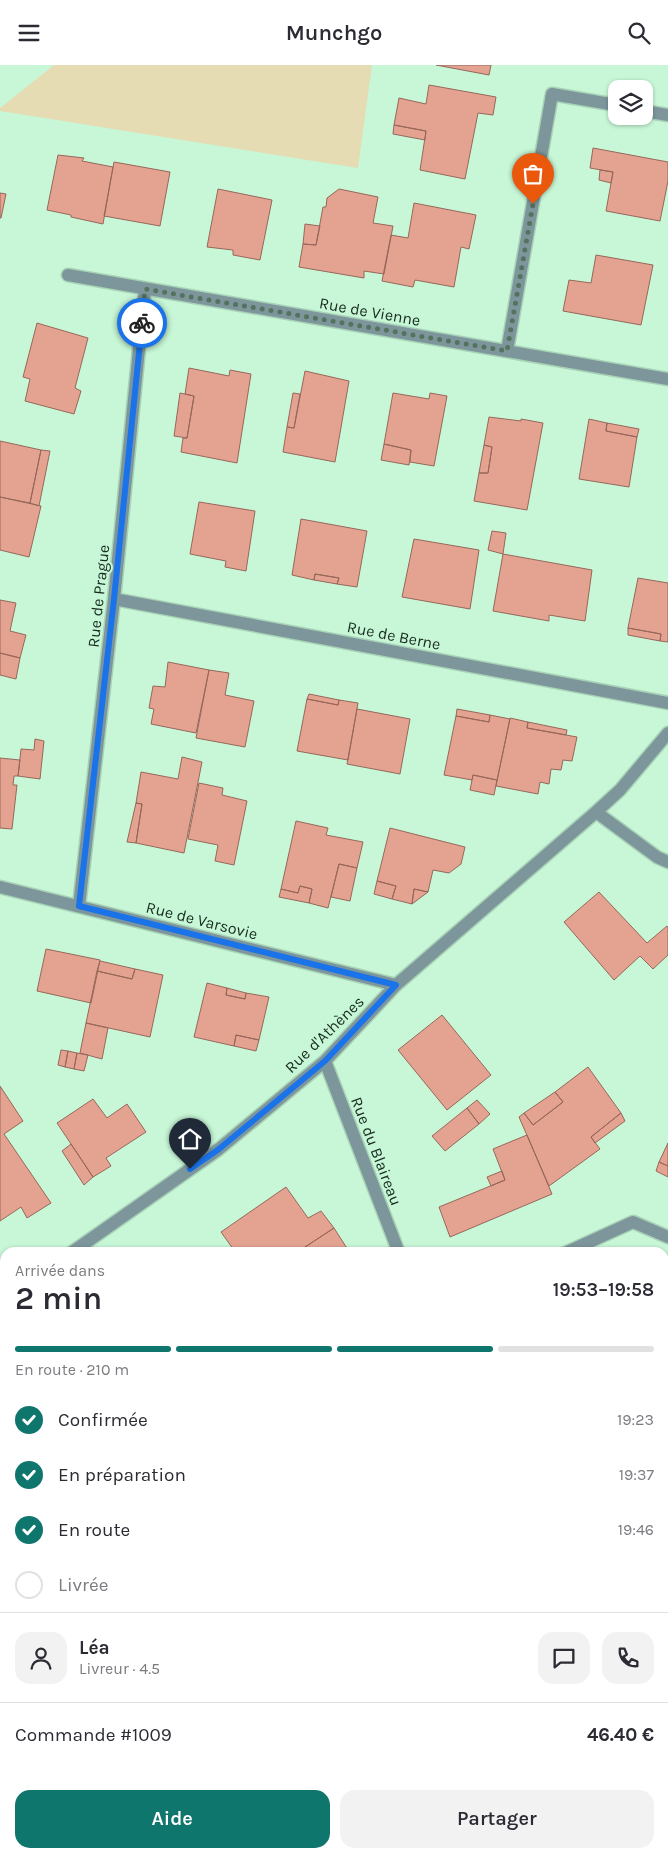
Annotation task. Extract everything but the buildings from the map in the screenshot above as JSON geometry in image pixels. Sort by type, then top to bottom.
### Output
[{"type":"street","points":[[507,351],[552,93],[608,104]]},
{"type":"street","points":[[653,112],[668,115]]},
{"type":"street","name":"Rue de Vienne","points":[[68,275],[668,379]]},
{"type":"street","name":"Rue de Prague","points":[[79,906],[114,599],[145,289]]},
{"type":"street","name":"Rue de Berne","points":[[114,599],[668,703]]},
{"type":"street","name":"Rue d'Athènes","points":[[80,1247],[219,1149],[325,1061],[396,985],[620,790],[668,733]]},
{"type":"street","points":[[596,812],[658,857],[668,862]]},
{"type":"street","name":"Rue de Varsovie","points":[[0,887],[396,985]]},
{"type":"street","name":"Rue du Blaireau","points":[[325,1061],[398,1247]]},
{"type":"street","points":[[578,1247],[633,1222],[668,1237]]},
{"type":"shaded area","points":[[54,65],[372,65],[358,168],[0,111],[0,108]]},
{"type":"way so far","points":[[142,323],[145,289],[507,351],[533,204]]},
{"type":"route","points":[[142,323],[114,599],[79,906],[396,985],[325,1061],[219,1149],[190,1169]]}]
